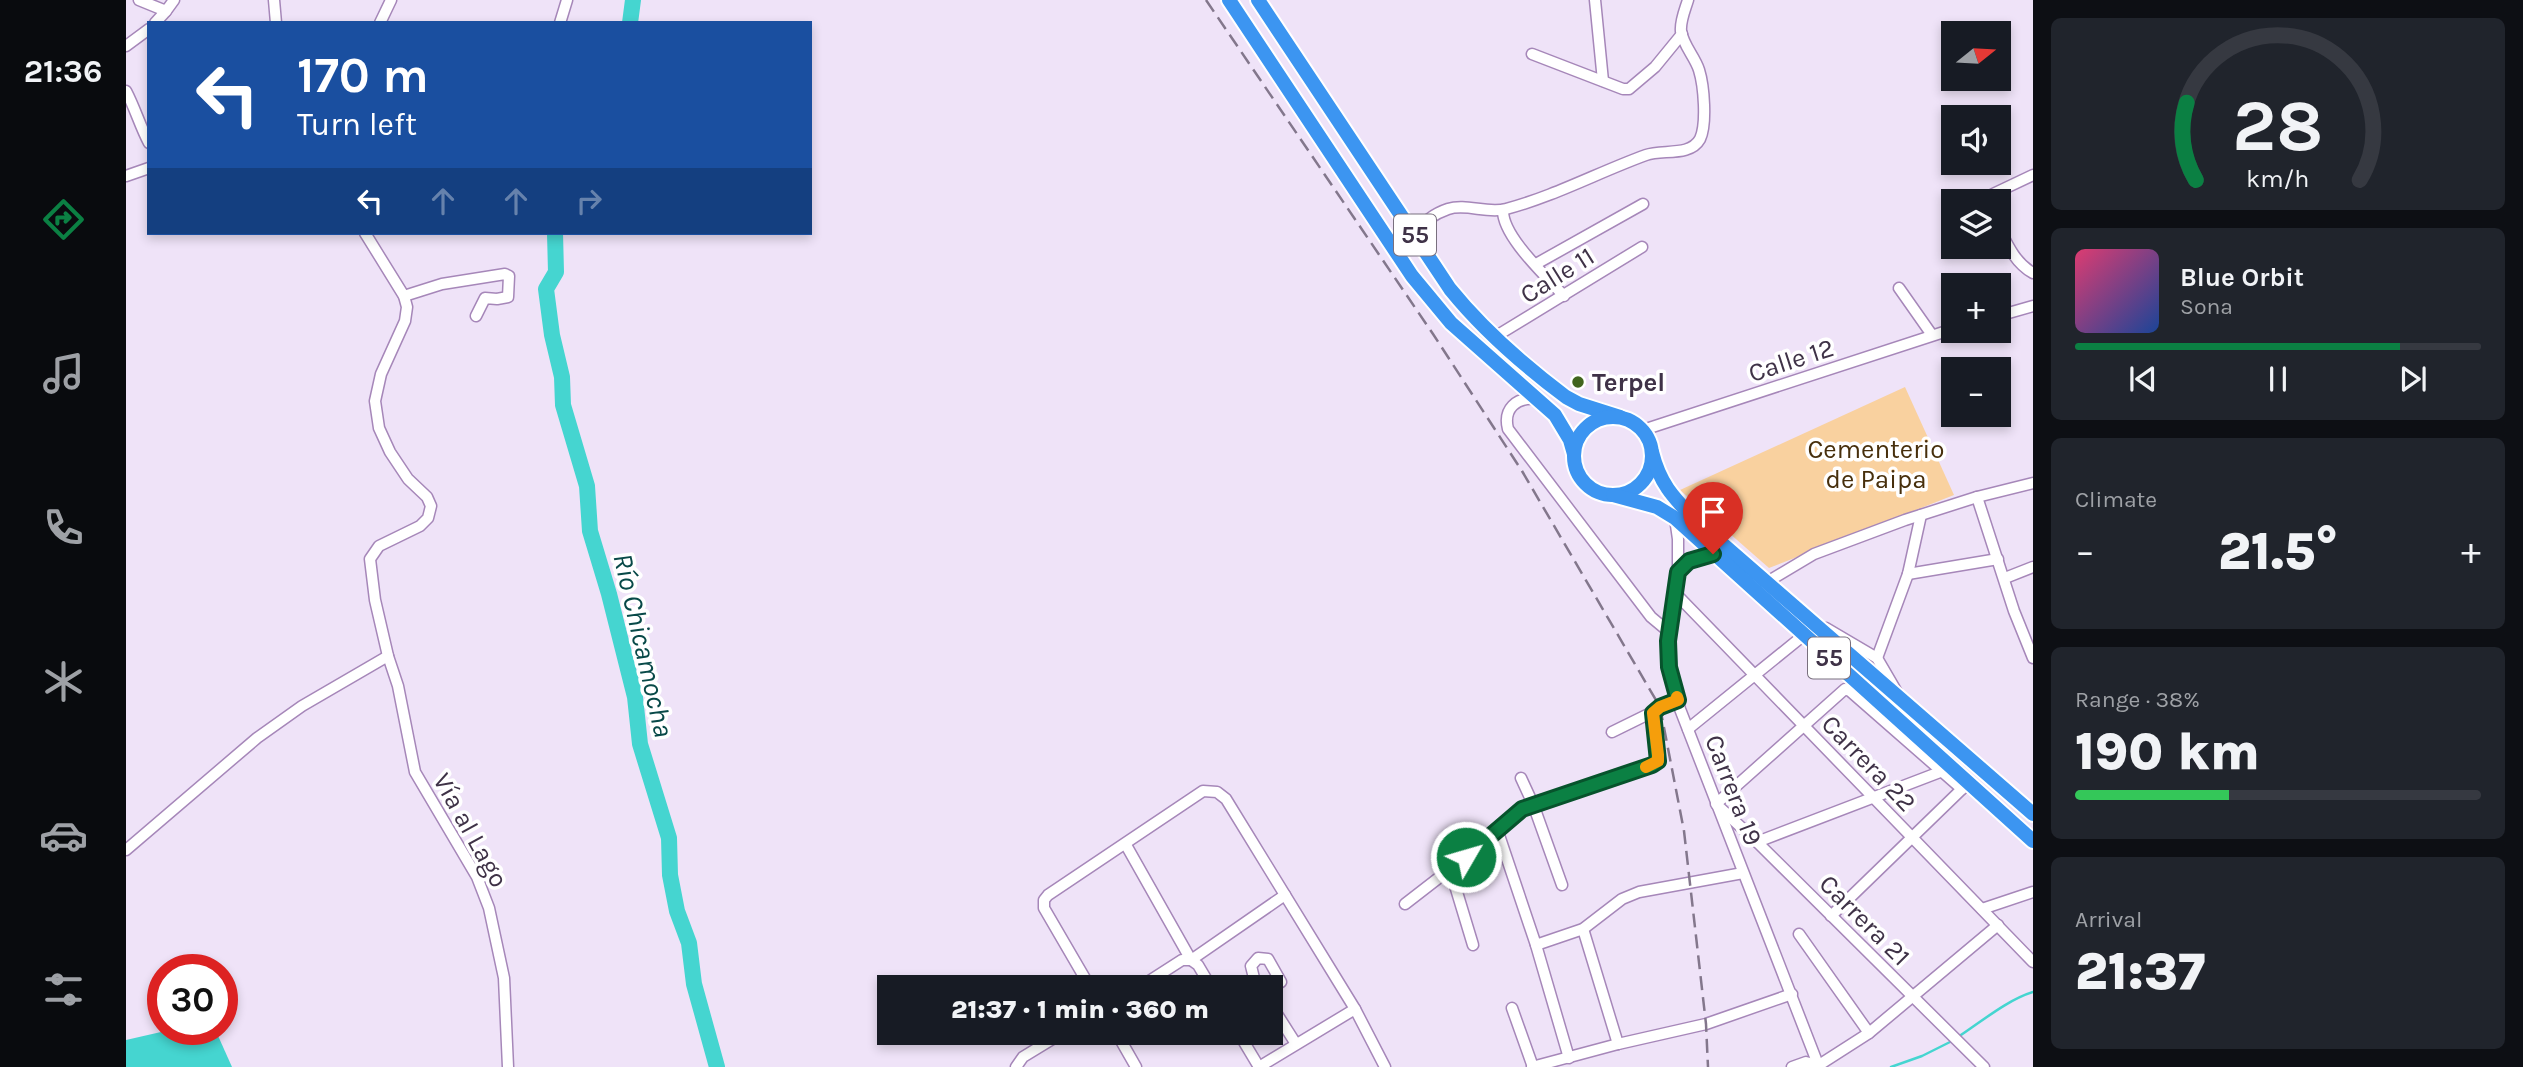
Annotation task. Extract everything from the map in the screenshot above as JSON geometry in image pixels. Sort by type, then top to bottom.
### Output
[{"type":"highway","name":"55","points":[[1229,0],[1412,276],[1451,323],[1555,415],[1563,426],[1574,454],[1575,466],[1589,487],[1601,493],[1657,507],[1675,518],[1965,786],[2033,841]]},
{"type":"highway","name":"55","points":[[1258,0],[1450,289],[1493,338],[1566,397],[1633,422],[1643,430],[1657,471],[1673,497],[1695,520],[2031,810]]},
{"type":"highway","points":[[1574,454],[1578,438],[1589,425],[1604,417],[1620,417]]},
{"type":"highway","points":[[1613,495],[1629,492],[1642,482],[1650,468],[1652,452]]},
{"type":"street","points":[[139,0],[166,11]]},
{"type":"street","points":[[157,21],[174,0]]},
{"type":"street","points":[[274,0],[276,21]]},
{"type":"street","points":[[381,21],[391,0]]},
{"type":"street","points":[[561,21],[567,0]]},
{"type":"street","points":[[1595,0],[1604,81]]},
{"type":"street","points":[[1415,234],[1425,221],[1450,208],[1503,210],[1570,187],[1648,153],[1690,148],[1698,142],[1704,107],[1699,71],[1682,34],[1688,0]]},
{"type":"street","points":[[126,47],[147,31]]},
{"type":"street","points":[[1532,54],[1623,89],[1634,87],[1682,34]]},
{"type":"street","points":[[126,91],[135,109],[137,122],[147,140]]},
{"type":"street","points":[[126,176],[147,168]]},
{"type":"street","points":[[2004,189],[2033,175]]},
{"type":"street","points":[[1536,264],[1643,204]]},
{"type":"street","points":[[1503,210],[1504,222],[1518,244],[1563,296]]},
{"type":"street","points":[[366,235],[404,296],[442,284],[505,274],[509,276],[508,296],[485,298],[476,316]]},
{"type":"street","name":"Calle 11","points":[[1493,338],[1642,247]]},
{"type":"street","points":[[2011,251],[2033,273]]},
{"type":"street","points":[[1899,288],[1932,335]]},
{"type":"street","name":"Vía al Lago","points":[[404,296],[407,307],[404,321],[381,374],[375,401],[379,428],[390,453],[408,479],[427,497],[431,506],[428,518],[420,526],[379,546],[370,559],[375,600],[398,686],[415,772],[477,877],[489,908],[504,978],[508,1067]]},
{"type":"street","points":[[2011,312],[2033,306]]},
{"type":"street","name":"Calle 12","points":[[1643,430],[1941,332]]},
{"type":"street","points":[[1536,399],[1526,398],[1513,404],[1507,417],[1508,429],[1651,617],[1669,632]]},
{"type":"street","points":[[1767,582],[1814,554],[1922,514],[2033,483]]},
{"type":"street","points":[[1977,497],[2014,611],[2033,658]]},
{"type":"street","points":[[1877,659],[1908,574],[1922,514]]},
{"type":"street","name":"Carrera 19","points":[[1675,518],[1678,572],[1669,632],[1669,667],[1678,700],[1716,804],[1818,1066]]},
{"type":"street","points":[[1678,572],[1689,561],[1713,554]]},
{"type":"street","points":[[1908,574],[1998,559]]},
{"type":"street","points":[[2004,578],[2033,567]]},
{"type":"street","name":"Carrera 22","points":[[1676,594],[2032,960]]},
{"type":"street","points":[[1813,622],[1877,659],[1900,697]]},
{"type":"street","points":[[1688,729],[1804,635]]},
{"type":"street","points":[[126,849],[257,738],[302,706],[388,656]]},
{"type":"street","points":[[1716,804],[1845,689],[1940,772],[1965,786],[1831,916]]},
{"type":"street","points":[[1612,732],[1678,700]]},
{"type":"street","points":[[1405,905],[1522,809],[1658,761],[1653,713]]},
{"type":"street","points":[[1757,842],[1940,772]]},
{"type":"street","points":[[1521,778],[1563,885]]},
{"type":"street","points":[[1083,975],[1044,908],[1044,900],[1203,791],[1217,792],[1226,799],[1355,1009],[1385,1067]]},
{"type":"street","name":"Carrera 21","points":[[1716,804],[1984,1067]]},
{"type":"street","points":[[1497,832],[1536,945],[1569,1058]]},
{"type":"street","points":[[1126,845],[1191,960],[1204,975]]},
{"type":"street","points":[[1450,869],[1473,946]]},
{"type":"street","points":[[1536,945],[1583,929],[1622,899],[1639,892],[1743,873]]},
{"type":"street","points":[[1982,909],[2033,892]]},
{"type":"street","points":[[1159,975],[1182,960],[1191,960],[1285,895]]},
{"type":"street","points":[[1792,1067],[1807,1062],[1818,1066],[1869,1033],[1998,925]]},
{"type":"street","points":[[1583,929],[1618,1044]]},
{"type":"street","points":[[1799,934],[1869,1033]]},
{"type":"street","points":[[1253,975],[1251,966],[1263,957],[1268,959],[1278,975]]},
{"type":"street","points":[[1512,1008],[1533,1067],[1706,1024],[1791,994]]},
{"type":"street","points":[[1246,1045],[1259,1067],[1355,1009]]},
{"type":"street","points":[[1283,1024],[1296,1044]]},
{"type":"street","points":[[1016,1066],[1023,1057],[1043,1045]]},
{"type":"street","points":[[1123,1045],[1136,1067]]},
{"type":"green space","name":"Cementerio de Paipa","points":[[1905,387],[1954,495],[1769,568],[1680,490]]},
{"type":"shaded area","points":[[147,1035],[147,1045],[222,1045],[232,1067],[126,1067],[126,1040]]},
{"type":"waterway","name":"Río Chicamocha","points":[[630,21],[633,0]]},
{"type":"waterway","name":"Río Chicamocha","points":[[555,235],[556,272],[546,289],[552,335],[562,377],[563,405],[587,486],[590,531],[635,697],[640,744],[669,838],[670,875],[677,911],[689,943],[694,984],[717,1067]]},
{"type":"waterway","points":[[1958,1037],[2004,1006],[2033,992]]},
{"type":"waterway","points":[[1891,1067],[1952,1041]]},
{"type":"railway","points":[[1206,0],[1433,334],[1522,471],[1660,707],[1684,831],[1706,1024],[1708,1067]]},
{"type":"slow traffic","points":[[1646,767],[1658,761],[1653,713],[1678,700],[1677,697]]},
{"type":"place","name":"Terpel","points":[[1578,382]]},
{"type":"route","points":[[1466,857],[1522,809],[1658,761],[1653,713],[1678,700],[1669,667],[1668,641],[1678,572],[1689,561],[1713,554]]}]
